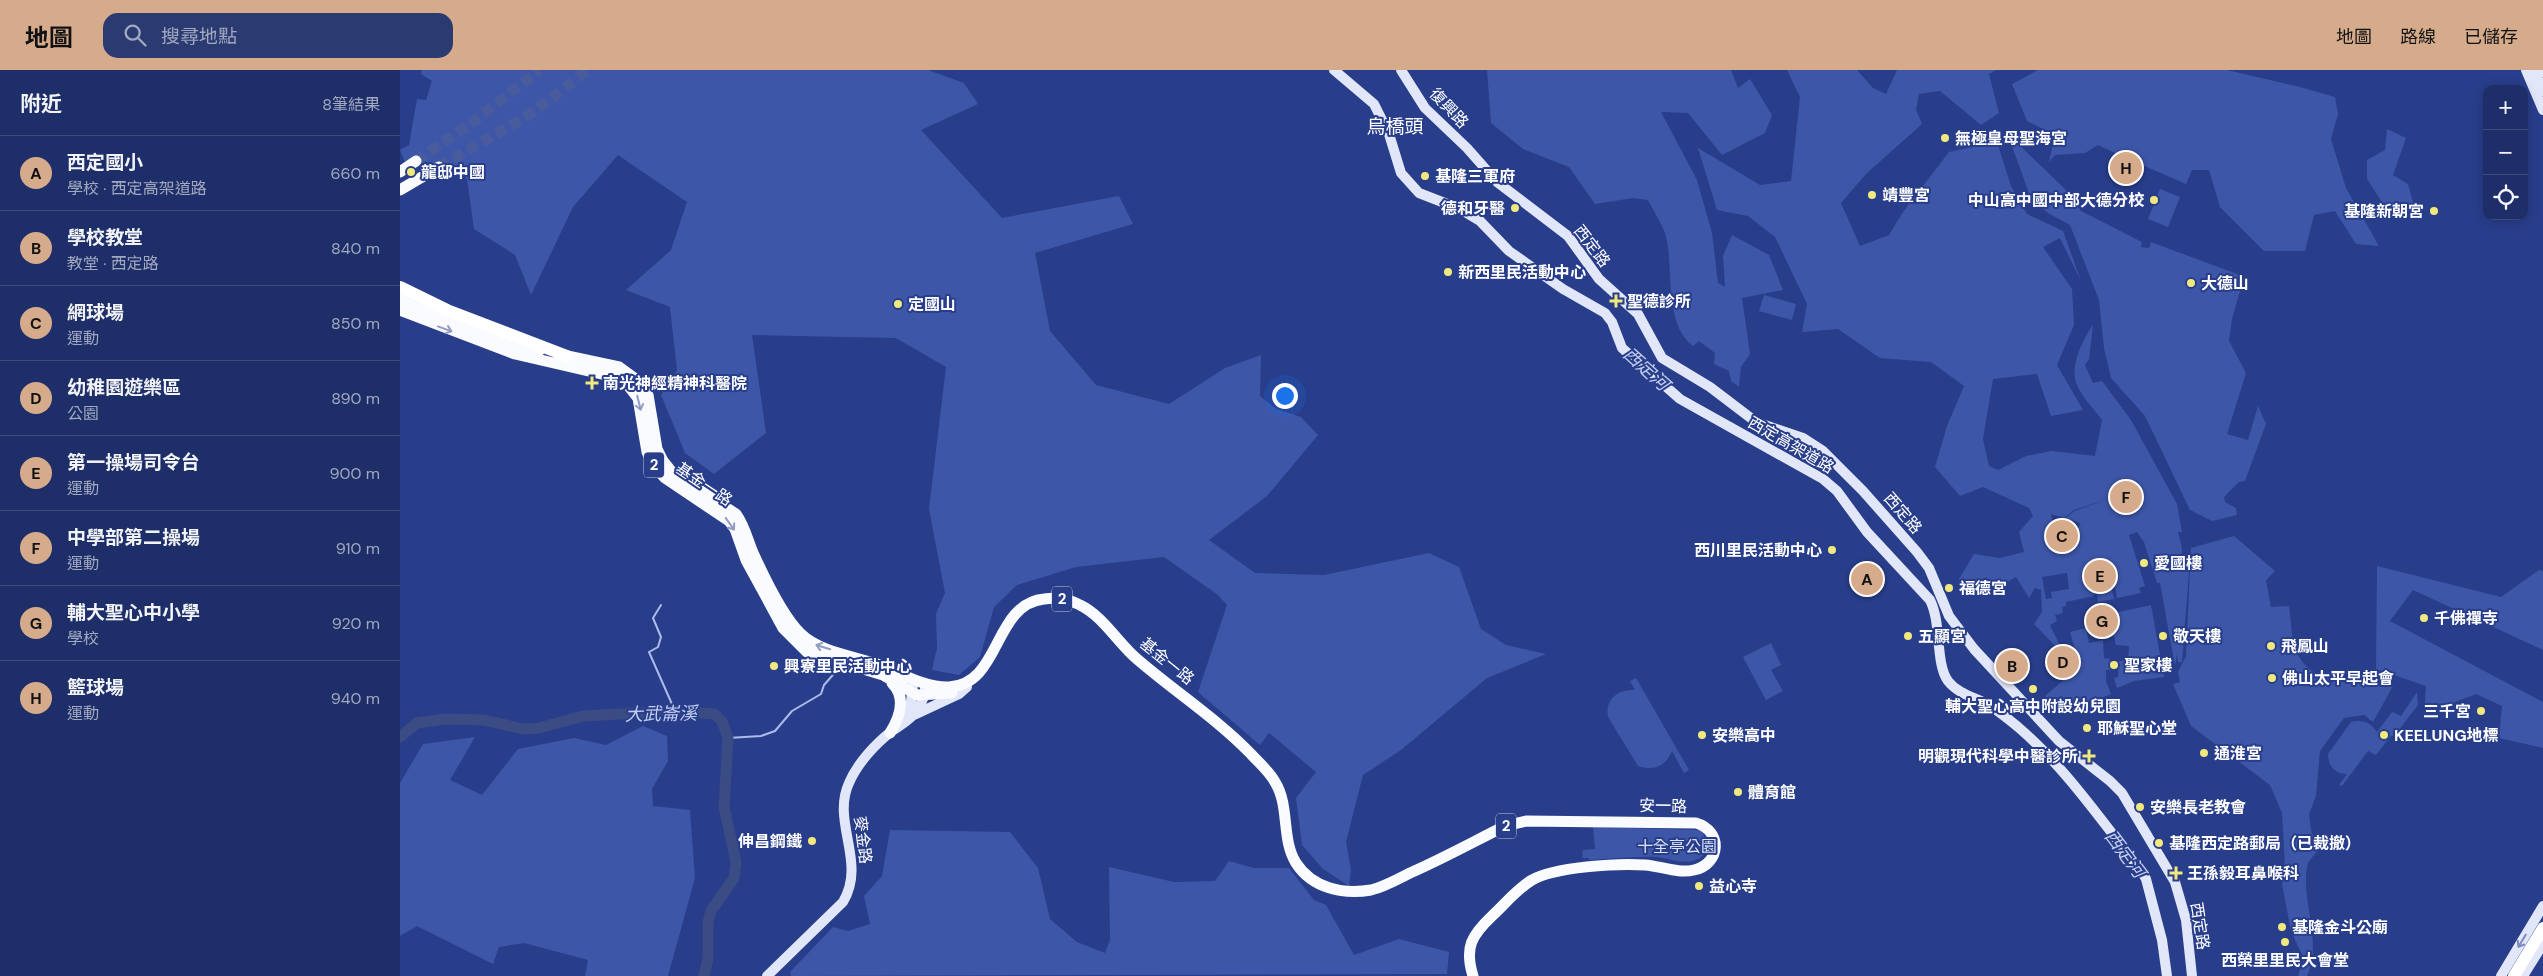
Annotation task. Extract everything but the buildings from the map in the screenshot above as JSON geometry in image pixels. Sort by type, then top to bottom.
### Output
[{"type":"highway","points":[[400,286],[447,310],[566,361]]},
{"type":"highway","points":[[2514,976],[2543,928]]},
{"type":"main road","points":[[400,172],[416,161]]},
{"type":"main road","points":[[403,189],[439,167]]},
{"type":"main road","name":"基金一路","points":[[400,299],[415,311]]},
{"type":"main road","name":"基金一路","points":[[400,310],[415,311],[623,379],[633,388],[638,398],[648,452],[654,466],[665,478],[729,520],[735,529],[746,560],[783,628],[807,652],[883,675],[911,693],[924,695],[953,693],[967,687],[993,652],[1015,612],[1023,606],[1034,600],[1053,598],[1067,600],[1085,608],[1135,658],[1231,734],[1276,782],[1282,799],[1290,849],[1297,865]]},
{"type":"main road","name":"基金一路","points":[[566,361],[619,367],[640,382],[648,395],[657,449],[663,461],[671,471],[736,514],[744,524],[755,556],[791,623],[801,635],[812,643],[895,670],[921,682],[952,687],[963,684],[976,675]]},
{"type":"main road","points":[[883,675],[896,687],[901,700],[899,718],[890,733]]},
{"type":"main road","name":"安一路","points":[[1297,865],[1309,877],[1324,886],[1337,890],[1357,891],[1377,888],[1505,826],[1526,821],[1696,823],[1710,831],[1715,841],[1716,852],[1709,862],[1695,870],[1685,872],[1647,865],[1619,864],[1550,873],[1533,879],[1476,932],[1470,946],[1473,976]]},
{"type":"street","name":"西定高架道路","points":[[1334,70],[1374,104],[1386,125],[1401,173],[1419,193],[1460,209],[1480,220],[1509,251],[1562,289],[1605,313],[1612,322],[1622,348],[1680,399],[1822,479],[1837,491],[1867,532],[1930,600],[1936,612],[1942,665],[1947,680],[1957,690],[1988,704],[2044,752],[2142,872],[2146,879],[2162,940],[2167,976]]},
{"type":"street","name":"復興路","points":[[1401,70],[1425,108],[1480,162]]},
{"type":"street","points":[[2526,70],[2543,110]]},
{"type":"street","points":[[2534,70],[2543,91]]},
{"type":"street","name":"西定路","points":[[1480,162],[1497,182],[1568,236],[1599,279],[1638,314],[1659,354],[1665,361],[1705,384],[1756,422],[1803,438],[1823,451],[1904,537],[1929,568],[1949,616],[1974,650],[2059,741],[2110,781],[2122,793],[2175,882],[2186,920],[2192,976]]},
{"type":"street","points":[[901,725],[910,708],[913,685],[921,682],[925,686],[924,695]]},
{"type":"street","points":[[913,715],[959,694],[967,687]]},
{"type":"street","name":"麥金路","points":[[767,976],[843,902],[849,892],[853,867],[844,813],[847,786],[858,766],[890,733],[913,715],[924,695]]},
{"type":"street","points":[[2501,976],[2543,906]]},
{"type":"street","points":[[2523,976],[2543,944]]},
{"type":"green space","points":[[422,70],[928,70],[964,83],[978,104],[921,130],[1002,218],[1119,196],[1133,224],[1035,253],[1050,331],[1096,385],[1169,404],[1225,368],[1261,355],[1260,396],[1276,409],[1301,417],[1318,435],[1267,496],[1209,540],[1255,573],[1324,575],[1429,553],[1459,567],[1481,629],[1506,645],[1546,654],[1487,678],[1401,750],[1363,775],[1346,842],[1351,870],[1349,886],[1323,869],[1302,845],[1296,798],[1316,772],[1269,733],[1260,745],[1198,692],[1227,605],[1218,595],[1164,557],[1076,567],[1017,585],[994,607],[980,657],[959,675],[932,670],[937,648],[936,614],[945,593],[929,509],[946,367],[896,338],[752,335],[766,433],[714,474],[685,453],[661,395],[677,370],[670,307],[626,290],[671,250],[687,202],[618,155],[573,207],[531,295],[515,255],[474,229],[467,179],[447,161],[426,169],[415,155],[405,162],[400,150],[409,145],[417,99],[426,100],[432,81],[421,74]]},
{"type":"green space","points":[[1487,70],[1731,70],[1738,88],[1750,79],[1772,115],[1765,133],[1722,155],[1688,113],[1661,112],[1697,180],[1712,233],[1718,283],[1725,287],[1723,256],[1732,235],[1769,255],[1783,290],[1742,298],[1750,354],[1741,367],[1739,387],[1731,381],[1729,371],[1714,364],[1715,353],[1699,341],[1693,346],[1684,337],[1678,326],[1672,298],[1666,236],[1648,200],[1633,198],[1595,204],[1569,167],[1523,149],[1491,123]]},
{"type":"green space","points":[[1787,70],[1857,70],[1873,88],[1886,94],[1897,70],[1996,70],[1989,74],[1999,113],[1981,125],[1940,91],[1919,94],[1916,110],[1922,124],[1866,174],[1841,203],[1860,246],[1889,235],[1903,212],[1949,152],[1997,142],[2011,186],[2027,214],[2063,231],[2081,281],[2060,238],[2043,247],[2072,289],[2074,325],[2057,365],[2083,410],[2051,416],[2037,374],[1993,379],[1983,439],[1989,466],[1998,470],[2026,456],[2052,451],[2095,456],[2102,420],[2079,389],[2075,378],[2076,362],[2081,345],[2093,325],[2089,359],[2085,365],[2093,383],[2102,381],[2131,420],[2177,504],[2182,532],[2178,532],[2182,548],[2181,571],[2189,572],[2182,662],[2178,662],[2177,654],[2175,666],[2160,583],[2157,583],[2144,542],[2137,532],[2129,535],[2145,586],[2139,588],[2141,593],[2117,598],[2113,576],[2109,574],[2114,599],[2098,602],[2096,581],[2106,583],[2109,572],[2094,568],[2091,580],[2093,581],[2094,596],[2066,602],[2066,606],[2062,607],[2063,613],[2055,615],[2057,621],[2050,625],[2062,653],[2034,624],[2042,612],[2041,590],[2035,588],[2029,598],[2016,577],[1997,588],[1991,580],[1964,595],[1959,579],[1974,554],[2000,558],[2024,552],[2019,532],[2033,516],[2029,508],[1983,487],[1960,496],[1935,467],[1947,426],[1964,386],[1931,362],[1880,358],[1838,329],[1802,332],[1807,304],[1775,237],[1748,216],[1717,210],[1698,148],[1760,185],[1791,181],[1800,97]],"holes":[[[2105,500],[2075,511],[2065,518],[2080,523],[2077,533],[2053,524],[2051,514],[2064,518],[2074,510]],[[2067,573],[2069,589],[2051,592],[2052,598],[2046,599],[2042,577]]]},
{"type":"green space","points":[[2038,70],[2227,70],[2335,97],[2338,114],[2331,139],[2346,188],[2379,246],[2356,244],[2335,211],[2314,215],[2305,251],[2264,251],[2220,207],[2209,170],[2192,170],[2186,184],[2142,165],[2134,182],[2111,172],[2119,155],[2098,145],[2085,153],[2055,155],[2049,162],[2055,135],[2027,121],[2012,84]]},
{"type":"green space","points":[[2387,129],[2406,138],[2393,175],[2408,184],[2415,210],[2391,216],[2367,179],[2367,160],[2385,150]]},
{"type":"green space","points":[[2012,138],[2065,189],[2081,211],[2142,242],[2141,247],[2149,248],[2151,242],[2237,274],[2242,284],[2232,319],[2229,341],[2246,373],[2227,434],[2248,440],[2258,406],[2266,424],[2245,481],[2239,482],[2224,497],[2225,502],[2236,508],[2237,515],[2212,521],[2190,510],[2145,416],[2111,378],[2104,348],[2099,300],[2070,225],[2048,213],[2031,199],[2011,143]]},
{"type":"green space","points":[[2160,189],[2180,197],[2168,227],[2148,219]]},
{"type":"green space","points":[[1764,295],[1796,304],[1792,320],[1759,311]]},
{"type":"green space","points":[[2234,536],[2275,571],[2266,580],[2271,607],[2289,606],[2295,648],[2302,661],[2311,670],[2323,677],[2336,681],[2393,686],[2373,722],[2364,715],[2344,718],[2320,751],[2316,796],[2309,814],[2311,830],[2318,851],[2307,867],[2306,881],[2313,949],[2307,976],[2298,976],[2304,959],[2291,931],[2282,884],[2285,866],[2282,813],[2270,785],[2191,726],[2173,684],[2180,682],[2178,672],[2186,656],[2191,548]]},
{"type":"green space","points":[[2377,566],[2501,597],[2539,570],[2543,571],[2543,650],[2413,590],[2390,621],[2543,702],[2543,748],[2499,738],[2502,706],[2476,694],[2424,714],[2426,686],[2376,669]]},
{"type":"green space","points":[[2151,605],[2164,677],[2134,681],[2117,688],[2114,678],[2118,677],[2119,661],[2128,661],[2129,646],[2116,645],[2109,614]]},
{"type":"green space","points":[[2086,628],[2089,643],[2103,640],[2104,658],[2110,659],[2110,670],[2106,670],[2106,681],[2111,694],[2063,714],[2053,700],[2051,702],[2045,696],[2080,666],[2070,632]]},
{"type":"green space","points":[[1771,643],[1781,665],[1771,670],[1783,691],[1766,700],[1743,657]]},
{"type":"green space","points":[[1636,678],[1689,770],[1684,773],[1672,751],[1666,761],[1654,768],[1638,766],[1608,717],[1611,700],[1618,693],[1635,690],[1630,681]]},
{"type":"green space","points":[[2417,692],[2418,705],[2395,735],[2391,736],[2376,755],[2368,751],[2342,786],[2339,785],[2347,774],[2339,773],[2331,766],[2328,754],[2351,722],[2366,722],[2377,732],[2392,712],[2401,716]]},
{"type":"green space","points":[[643,726],[667,736],[668,761],[652,789],[653,806],[690,810],[695,878],[668,976],[585,976],[588,960],[524,943],[499,947],[493,964],[417,926],[400,936],[400,783],[423,744],[475,737],[450,780],[482,795],[518,749],[574,738],[606,745]]},
{"type":"green space","name":"十全亭公園","points":[[1593,827],[1699,830],[1707,841],[1707,849],[1698,859],[1688,862],[1656,857],[1589,860],[1589,858],[1582,858],[1583,850],[1595,849]]},
{"type":"green space","points":[[890,830],[1010,832],[1038,868],[1050,919],[1077,942],[1105,953],[1110,940],[1109,867],[1174,882],[1215,881],[1229,861],[1254,868],[1289,868],[1314,900],[1326,905],[1354,955],[1399,939],[1449,952],[1447,974],[791,976],[790,972],[833,927],[848,931],[870,924],[864,896],[882,876]]},
{"type":"waterway","points":[[661,605],[653,618],[661,637],[658,647],[649,652],[675,711]]},
{"type":"waterway","points":[[728,738],[761,736],[775,731],[792,711],[821,694],[824,685],[839,668]]},
{"type":"waterway","name":"大武崙溪","points":[[400,737],[417,723],[445,719],[484,720],[523,729],[539,728],[583,716],[675,711],[714,714],[722,721],[728,738],[724,807],[736,862],[734,878],[711,911],[708,922],[708,958],[704,976]]},
{"type":"tunnel","points":[[416,161],[466,127],[540,70]]},
{"type":"tunnel","points":[[439,167],[529,115],[588,70]]},
{"type":"place","name":"無極皇母聖海宮","points":[[1945,138]]},
{"type":"place","name":"籃球場","points":[[2126,168]]},
{"type":"place","name":"龍邸中國","points":[[411,172]]},
{"type":"place","name":"基隆三軍府","points":[[1425,176]]},
{"type":"place","name":"靖豐宮","points":[[1872,195]]},
{"type":"place","name":"中山高中國中部大德分校","points":[[2154,200]]},
{"type":"place","name":"德和牙醫","points":[[1515,208]]},
{"type":"place","name":"基隆新朝宮","points":[[2434,211]]},
{"type":"place","name":"新西里民活動中心","points":[[1448,272]]},
{"type":"place","name":"大德山","points":[[2191,283]]},
{"type":"place","name":"聖德診所","points":[[1616,301]]},
{"type":"place","name":"定國山","points":[[898,304]]},
{"type":"place","name":"南光神經精神科醫院","points":[[592,383]]},
{"type":"place","name":"中學部第二操場","points":[[2126,497]]},
{"type":"place","name":"網球場","points":[[2062,536]]},
{"type":"place","name":"西川里民活動中心","points":[[1832,550]]},
{"type":"place","name":"愛國樓","points":[[2144,563]]},
{"type":"place","name":"第一操場司令台","points":[[2100,576]]},
{"type":"place","name":"西定國小","points":[[1867,579]]},
{"type":"place","name":"福德宮","points":[[1949,588]]},
{"type":"place","name":"千佛禪寺","points":[[2424,618]]},
{"type":"place","name":"輔大聖心中小學","points":[[2102,621]]},
{"type":"place","name":"五顯宮","points":[[1908,636]]},
{"type":"place","name":"敬天樓","points":[[2163,636]]},
{"type":"place","name":"飛鳳山","points":[[2271,646]]},
{"type":"place","name":"幼稚園遊樂區","points":[[2063,662]]},
{"type":"place","name":"聖家樓","points":[[2114,665]]},
{"type":"place","name":"興寮里民活動中心","points":[[774,666]]},
{"type":"place","name":"學校教堂","points":[[2012,666]]},
{"type":"place","name":"佛山太平早起會","points":[[2272,678]]},
{"type":"place","name":"輔大聖心高中附設幼兒園","points":[[2033,689]]},
{"type":"place","name":"三千宮","points":[[2481,711]]},
{"type":"place","name":"耶穌聖心堂","points":[[2087,728]]},
{"type":"place","name":"安樂高中","points":[[1702,735]]},
{"type":"place","name":"KEELUNG地標","points":[[2384,735]]},
{"type":"place","name":"通淮宮","points":[[2204,753]]},
{"type":"place","name":"明觀現代科學中醫診所","points":[[2089,756]]},
{"type":"place","name":"體育館","points":[[1738,792]]},
{"type":"place","name":"安樂長老教會","points":[[2140,807]]},
{"type":"place","name":"伸昌鋼鐵","points":[[812,841]]},
{"type":"place","name":"基隆西定路郵局（已裁撤）","points":[[2159,843]]},
{"type":"place","name":"王孫毅耳鼻喉科","points":[[2176,873]]},
{"type":"place","name":"益心寺","points":[[1699,886]]},
{"type":"place","name":"基隆金斗公廟","points":[[2282,927]]},
{"type":"place","name":"西榮里里民大會堂","points":[[2285,942]]},
{"type":"district","name":"烏橋頭","points":[[1395,126]]},
{"type":"water label","name":"西定河","points":[[1646,369]]},
{"type":"water label","name":"西定河","points":[[2125,854]]}]
